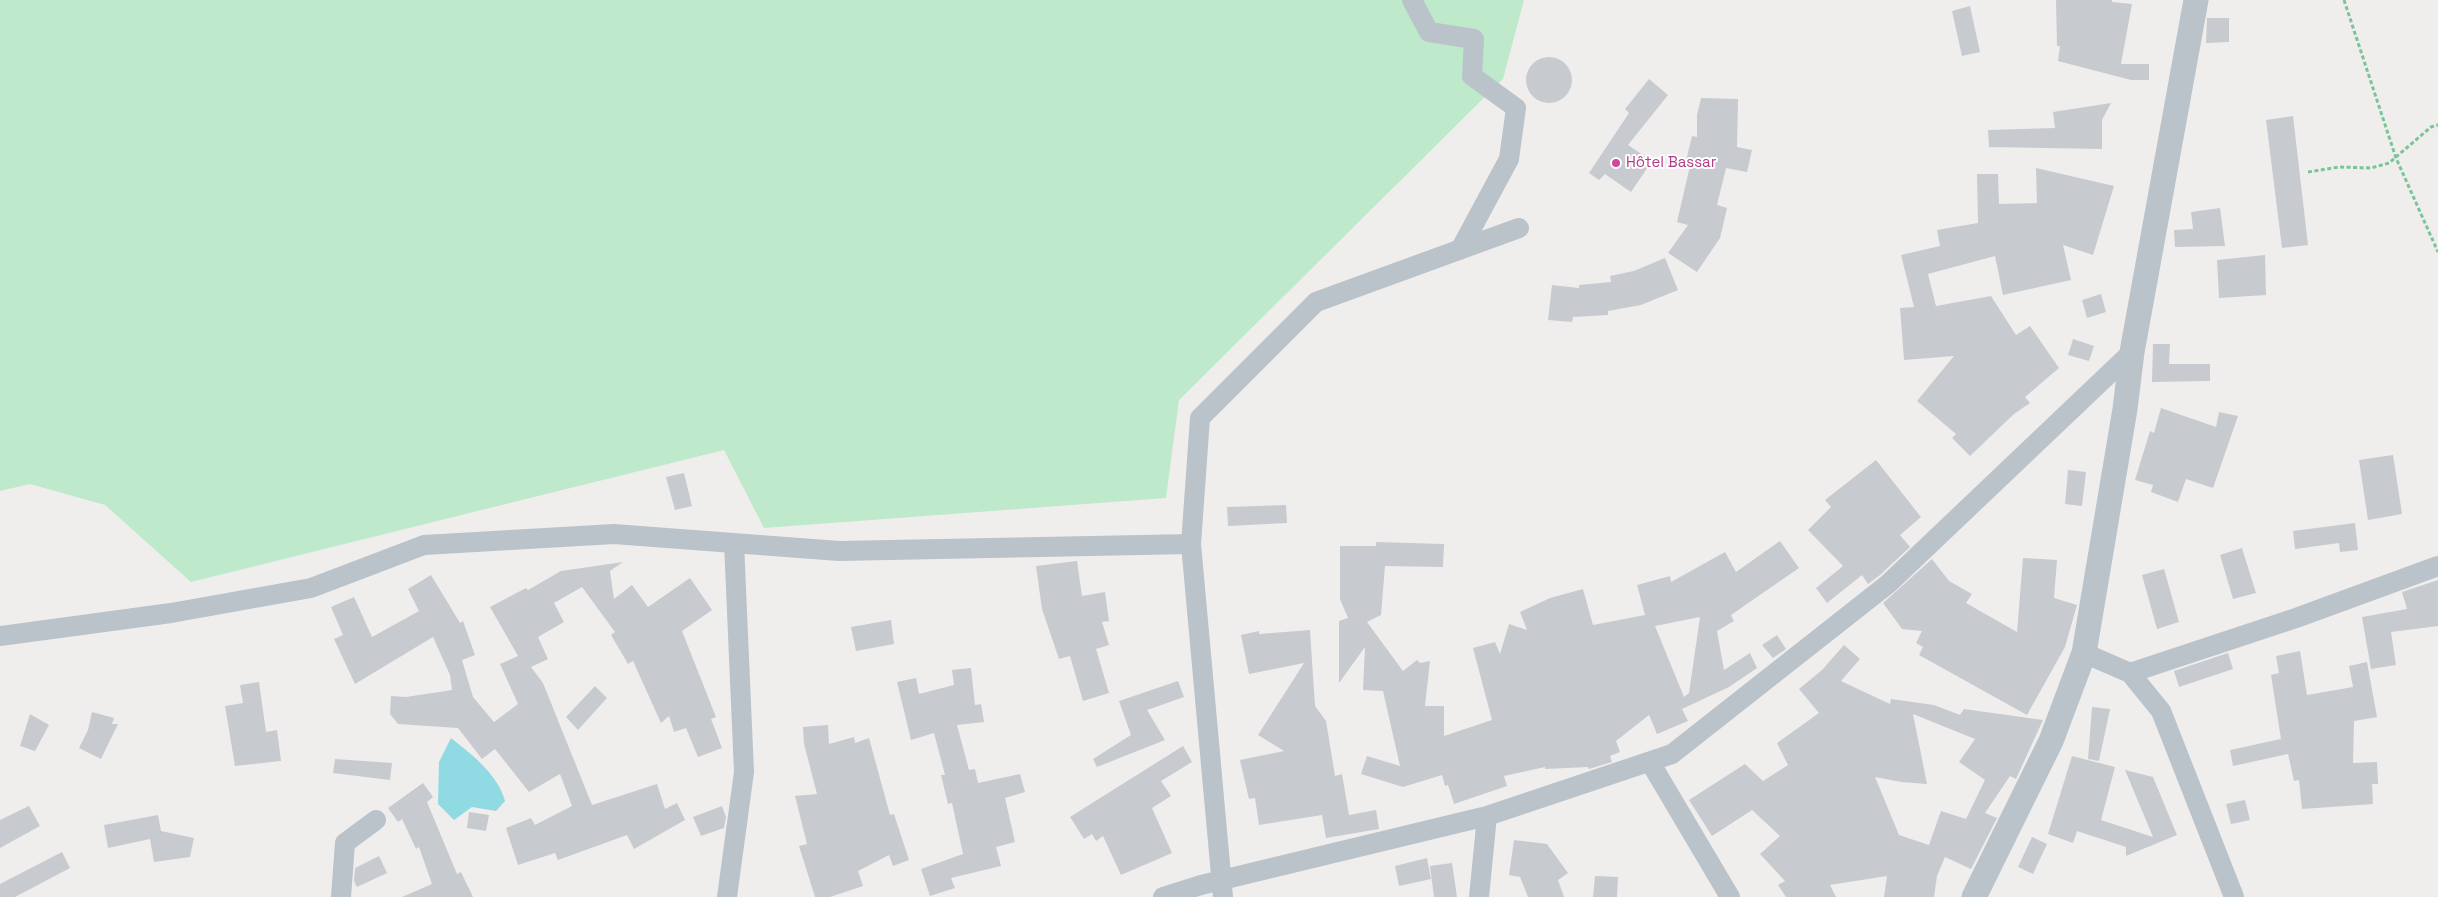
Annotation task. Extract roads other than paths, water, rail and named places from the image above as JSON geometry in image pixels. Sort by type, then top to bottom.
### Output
[{"type":"street","points":[[1412,0],[1429,32],[1474,39],[1472,76],[1516,108],[1509,159],[1460,250]]},
{"type":"street","points":[[1974,897],[2051,742],[2084,653],[2125,409],[2132,352],[2196,0]]},
{"type":"street","points":[[1223,888],[1191,544],[1200,418],[1316,302],[1519,228]]},
{"type":"street","points":[[1163,897],[1223,888],[1487,816],[1672,754],[1888,584],[2132,352]]},
{"type":"street","points":[[0,636],[171,613],[311,588],[424,545],[614,534],[838,551],[1191,544]]},
{"type":"street","points":[[727,897],[744,772],[734,543]]},
{"type":"street","points":[[2130,673],[2296,618],[2438,566]]},
{"type":"street","points":[[2084,653],[2130,673],[2161,712],[2234,897]]},
{"type":"street","points":[[1650,762],[1730,897]]},
{"type":"street","points":[[1479,897],[1487,816]]},
{"type":"street","points":[[341,897],[346,843],[376,820]]},
{"type":"water","points":[[451,738],[483,765],[496,782],[505,801],[496,811],[472,807],[454,820],[438,804],[439,762]]},
{"type":"place","name":"Hôtel Bassar","points":[[1616,163]]}]
